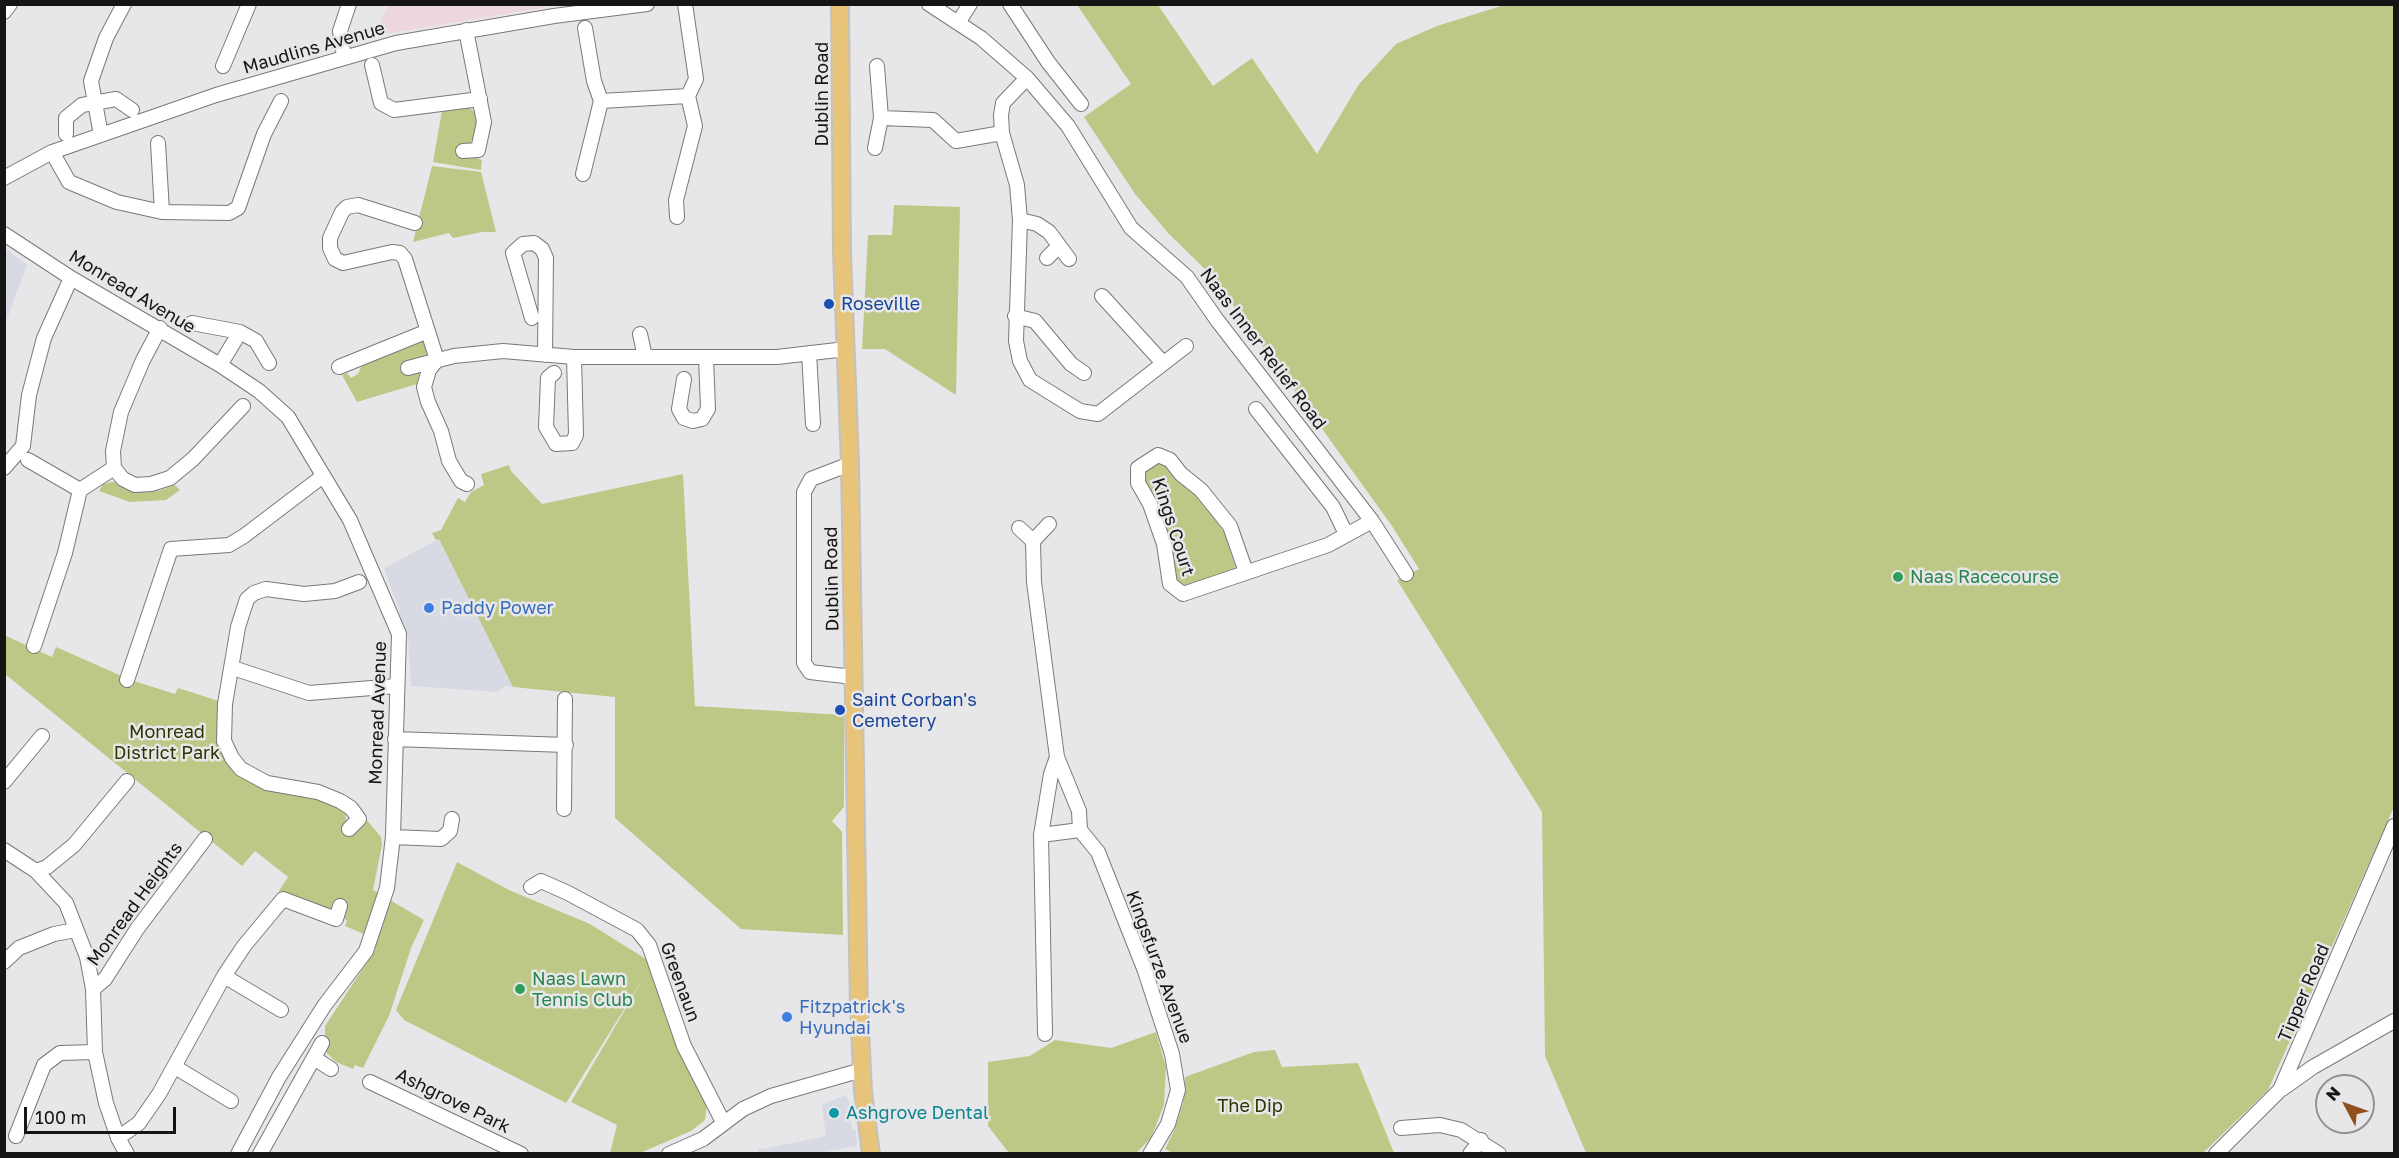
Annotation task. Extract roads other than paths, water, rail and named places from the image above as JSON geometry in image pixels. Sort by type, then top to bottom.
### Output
[{"type":"main road","name":"Dublin Road","points":[[840,4],[842,253],[850,464],[862,1070],[871,1154]]},
{"type":"street","points":[[4,12],[10,4]]},
{"type":"street","points":[[101,135],[93,103],[91,81],[96,63],[124,4]]},
{"type":"street","points":[[223,66],[249,4]]},
{"type":"street","points":[[344,57],[340,31],[349,4]]},
{"type":"street","name":"Maudlins Avenue","points":[[4,178],[52,152],[216,94],[344,57],[396,43],[466,30],[647,4]]},
{"type":"street","points":[[677,217],[676,201],[695,126],[688,96],[696,79],[685,4]]},
{"type":"street","name":"Naas Inner Relief Road","points":[[929,4],[981,38],[1027,78],[1068,126],[1131,228],[1187,277],[1217,320],[1372,521],[1406,574]]},
{"type":"street","points":[[958,23],[970,4]]},
{"type":"street","points":[[1010,4],[1048,62],[1079,95]]},
{"type":"street","points":[[584,174],[601,101],[594,81],[585,28]]},
{"type":"street","points":[[463,151],[478,150],[484,122],[466,30]]},
{"type":"street","points":[[372,65],[381,103],[394,110],[480,99]]},
{"type":"street","points":[[875,148],[881,118],[878,66]]},
{"type":"street","points":[[1027,78],[1003,103],[1002,133],[1017,185],[1020,220],[1016,316],[1020,361],[1030,380],[1080,411],[1098,414],[1186,346]]},
{"type":"street","points":[[601,101],[688,96]]},
{"type":"street","points":[[66,134],[66,118],[82,105],[116,99],[132,110]]},
{"type":"street","points":[[52,152],[69,182],[117,202],[162,212],[229,213],[238,208],[264,134],[281,100]]},
{"type":"street","points":[[881,118],[933,120],[956,141],[1002,133]]},
{"type":"street","points":[[158,144],[162,212]]},
{"type":"street","points":[[415,223],[358,205],[347,207],[342,212],[330,238],[330,248],[335,259],[343,263],[392,252],[400,253],[405,259],[437,360]]},
{"type":"street","points":[[1020,220],[1043,228],[1069,259]]},
{"type":"street","name":"Monread Avenue","points":[[4,234],[72,278],[220,364],[259,391],[288,417],[350,520],[399,634],[393,837],[387,888],[366,951],[311,1026],[279,1077],[238,1154]]},
{"type":"street","points":[[532,318],[513,253],[523,244],[534,243],[542,249],[546,258],[545,355]]},
{"type":"street","points":[[1047,258],[1059,246]]},
{"type":"street","points":[[4,468],[23,446],[29,395],[44,338],[72,278]]},
{"type":"street","points":[[1102,296],[1117,323],[1163,363]]},
{"type":"street","points":[[1016,316],[1035,321],[1067,369],[1084,374]]},
{"type":"street","points":[[192,323],[240,332],[256,341],[269,363]]},
{"type":"street","points":[[160,328],[143,360],[121,412],[112,451],[114,468],[123,479],[135,485],[151,484],[170,478],[193,459],[243,406]]},
{"type":"street","points":[[339,367],[428,331]]},
{"type":"street","points":[[220,364],[240,332]]},
{"type":"street","points":[[640,334],[645,357]]},
{"type":"street","points":[[408,368],[437,360],[502,351],[574,357],[777,357],[846,349]]},
{"type":"street","points":[[809,353],[813,424]]},
{"type":"street","points":[[554,373],[548,378],[546,427],[556,444],[572,443],[576,435],[574,357]]},
{"type":"street","points":[[684,379],[679,409],[684,418],[693,421],[702,419],[708,409],[706,357]]},
{"type":"street","points":[[437,360],[429,370],[424,387],[441,431],[449,461],[461,481],[467,484]]},
{"type":"street","points":[[1256,409],[1333,507],[1346,534]]},
{"type":"street","name":"Kings Court","points":[[1246,572],[1230,526],[1201,490],[1181,474],[1170,460],[1158,454],[1138,468],[1138,483],[1150,504],[1164,544],[1170,584],[1183,594],[1328,545],[1372,521]]},
{"type":"street","points":[[28,460],[80,490]]},
{"type":"street","points":[[850,464],[811,479],[804,492],[804,663],[810,672],[853,677]]},
{"type":"street","points":[[34,646],[65,553],[80,490],[114,468]]},
{"type":"street","points":[[127,680],[171,549],[229,544],[244,536],[323,476]]},
{"type":"street","points":[[1019,528],[1033,541],[1049,524]]},
{"type":"street","name":"Kingsfurze Avenue","points":[[1033,541],[1031,552],[1036,598],[1057,757],[1079,811],[1080,830],[1098,852],[1145,971],[1172,1054],[1178,1090],[1168,1124],[1150,1154]]},
{"type":"street","points":[[349,829],[359,819],[351,808],[340,801],[318,792],[267,783],[241,769],[232,758],[224,741],[225,704],[233,668],[238,627],[247,599],[254,593],[266,589],[304,594],[335,591],[359,582]]},
{"type":"street","points":[[233,668],[309,693],[397,686]]},
{"type":"street","points":[[564,809],[566,699]]},
{"type":"street","points":[[4,782],[42,736]]},
{"type":"street","points":[[396,739],[566,745]]},
{"type":"street","name":"Kingsfurze Avenue","points":[[1045,1034],[1041,835],[1051,774],[1057,757]]},
{"type":"street","points":[[36,871],[47,867],[74,845],[127,781]]},
{"type":"street","points":[[393,837],[441,839],[450,831],[452,819]]},
{"type":"street","name":"Tipper Road","points":[[2216,1154],[2280,1090],[2394,826]]},
{"type":"street","points":[[1041,835],[1080,830]]},
{"type":"street","name":"Monread Heights","points":[[93,989],[105,979],[137,929],[205,839]]},
{"type":"street","name":"Monread Heights","points":[[4,850],[36,871],[66,903],[87,957],[93,989],[95,1052],[106,1103],[118,1138],[127,1154]]},
{"type":"street","name":"Greenaun","points":[[531,887],[541,881],[637,930],[649,945],[684,1046],[723,1122]]},
{"type":"street","points":[[118,1138],[139,1123],[175,1067],[224,976],[244,946],[283,899],[336,919],[340,906]]},
{"type":"street","name":"Monread Heights","points":[[4,962],[19,948],[54,934],[76,930]]},
{"type":"street","points":[[224,976],[281,1010]]},
{"type":"street","points":[[2280,1090],[2313,1067],[2394,1021]]},
{"type":"street","points":[[260,1154],[322,1043]]},
{"type":"street","points":[[16,1136],[44,1065],[60,1053],[95,1052]]},
{"type":"street","points":[[314,1058],[331,1069]]},
{"type":"street","points":[[175,1067],[231,1101]]},
{"type":"street","points":[[669,1154],[703,1139],[723,1122],[771,1095],[862,1070]]},
{"type":"street","name":"Ashgrove Park","points":[[370,1082],[520,1154]]},
{"type":"street","points":[[1401,1128],[1440,1125],[1461,1130],[1481,1140],[1499,1154]]},
{"type":"street","points":[[703,1139],[704,1154]]},
{"type":"street","points":[[1470,1154],[1481,1140]]},
{"type":"place","name":"Roseville","points":[[829,304]]},
{"type":"place","name":"Naas Racecourse","points":[[1898,577]]},
{"type":"place","name":"Paddy Power","points":[[429,608]]},
{"type":"place","name":"Saint Corban's Cemetery","points":[[840,710]]},
{"type":"place","name":"Naas Lawn Tennis Club","points":[[520,989]]},
{"type":"place","name":"Fitzpatrick's Hyundai","points":[[787,1017]]},
{"type":"place","name":"Ashgrove Dental","points":[[834,1113]]},
{"type":"park label","name":"Monread District Park","points":[[167,742]]},
{"type":"park label","name":"The Dip","points":[[1250,1106]]}]
